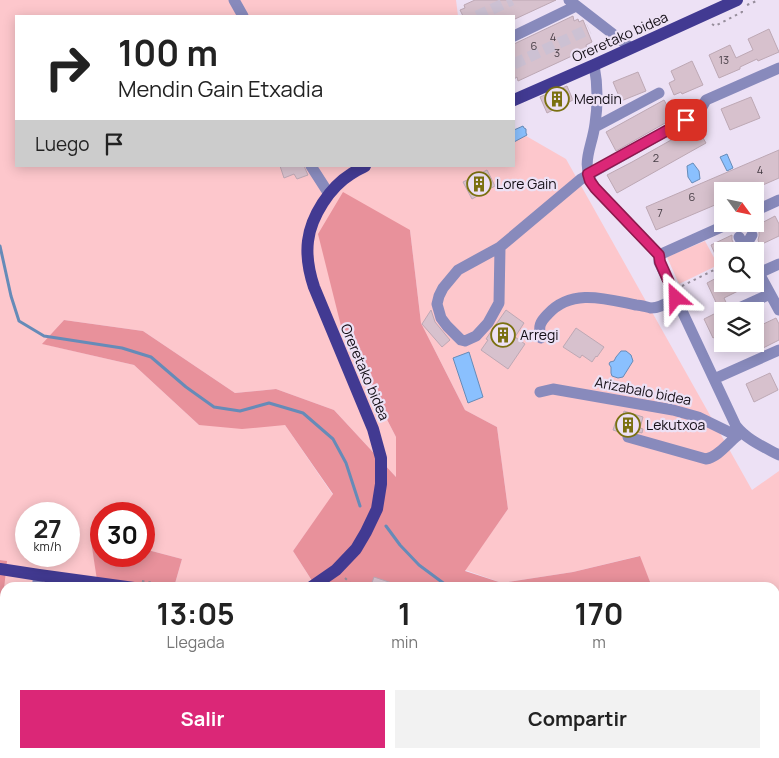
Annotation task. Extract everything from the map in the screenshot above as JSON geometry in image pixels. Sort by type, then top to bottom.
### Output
[{"type":"main road","name":"Oreretako bidea","points":[[515,100],[737,0]]},
{"type":"main road","name":"Oreretako bidea","points":[[319,582],[336,570],[356,549],[377,509],[381,484],[381,458],[373,429],[314,287],[309,270],[308,241],[318,210],[340,182],[363,167]]},
{"type":"main road","points":[[0,569],[38,581],[52,582]]},
{"type":"street","points":[[234,0],[242,15]]},
{"type":"street","points":[[515,35],[572,3],[593,26],[631,48]]},
{"type":"street","points":[[588,174],[586,161],[595,127],[598,98],[594,65]]},
{"type":"street","points":[[702,107],[706,100],[779,68]]},
{"type":"street","points":[[595,127],[659,93]]},
{"type":"street","points":[[500,246],[499,303],[488,323],[476,336],[465,341],[462,340],[441,318],[437,304],[443,288],[458,270],[500,246],[588,174],[686,120]]},
{"type":"street","points":[[312,167],[329,194]]},
{"type":"street","name":"Arizabalo bidea","points":[[588,174],[595,188],[659,255],[660,262],[674,294],[739,434]]},
{"type":"street","points":[[764,207],[779,200]]},
{"type":"street","points":[[659,255],[714,230]]},
{"type":"street","points":[[746,242],[752,235]]},
{"type":"street","points":[[764,268],[779,264]]},
{"type":"street","points":[[764,283],[778,306]]},
{"type":"street","points":[[541,338],[539,330],[541,322],[555,308],[572,299],[584,296],[599,297],[652,308],[664,305],[674,294]]},
{"type":"street","points":[[752,302],[770,294]]},
{"type":"street","points":[[714,379],[779,350]]},
{"type":"street","name":"Arizabalo bidea","points":[[540,392],[553,389],[673,410],[698,417],[749,438],[779,455]]},
{"type":"street","points":[[628,437],[706,459],[711,458],[739,434]]},
{"type":"path","points":[[674,294],[714,271]]},
{"type":"path","points":[[336,570],[349,582]]},
{"type":"shaded area","points":[[0,0],[456,0],[458,15],[15,15],[15,167],[515,167],[515,130],[566,159],[752,490],[779,471],[779,582],[650,582],[639,556],[573,572],[508,582],[499,582],[465,570],[508,509],[497,427],[465,410],[421,323],[410,230],[343,334],[396,437],[396,477],[334,410],[276,389],[235,393],[143,331],[64,320],[43,344],[134,365],[199,425],[285,425],[333,495],[293,551],[313,582],[175,582],[182,559],[155,552],[155,502],[90,502],[90,567],[95,567],[97,582],[4,582],[6,561],[0,560]]},
{"type":"shaded area","points":[[343,192],[410,230],[421,323],[465,410],[497,427],[508,509],[465,571],[499,582],[313,582],[293,551],[333,494],[285,425],[242,429],[199,425],[134,365],[42,344],[64,320],[143,331],[235,393],[276,389],[334,410],[396,477],[396,437],[343,334],[318,234]]},
{"type":"shaded area","points":[[705,241],[714,258],[714,267],[679,284],[667,257]]},
{"type":"shaded area","points":[[155,552],[182,559],[175,582],[97,582],[95,567],[155,567]]},
{"type":"shaded area","points":[[640,556],[650,582],[508,582],[573,572]]},
{"type":"shaded area","points":[[0,560],[7,561],[5,582],[0,582]]},
{"type":"water","points":[[523,126],[526,129],[527,135],[515,141],[515,130]]},
{"type":"water","points":[[727,154],[733,168],[727,171],[720,157]]},
{"type":"water","points":[[693,163],[699,171],[700,179],[692,183],[688,177],[687,166]]},
{"type":"water","points":[[621,351],[626,351],[631,355],[633,361],[623,377],[618,378],[612,376],[609,364],[614,361]]},
{"type":"water","points":[[469,352],[483,397],[468,403],[453,358]]},
{"type":"building","points":[[475,0],[556,0],[515,19],[515,15],[462,15],[460,10],[465,8],[464,5]]},
{"type":"building","points":[[573,16],[574,21],[578,19],[579,22],[583,20],[592,42],[586,45],[587,49],[518,81],[517,77],[515,78],[515,44]]},
{"type":"building","points":[[769,29],[779,52],[758,61],[757,59],[719,78],[709,55],[730,45],[736,58],[753,50],[748,39]]},
{"type":"building","points":[[692,61],[703,85],[682,94],[681,92],[674,95],[669,83],[675,80],[671,71]]},
{"type":"building","points":[[638,72],[646,91],[621,101],[613,82]]},
{"type":"building","name":"Mendin","points":[[567,86],[573,100],[547,113],[540,97]]},
{"type":"building","points":[[751,97],[760,118],[730,130],[721,109]]},
{"type":"building","points":[[664,100],[674,118],[616,151],[606,132]]},
{"type":"building","points":[[696,126],[706,143],[617,193],[607,175]]},
{"type":"building","points":[[779,150],[779,178],[764,184],[764,182],[714,182],[714,205],[656,230],[646,207]]},
{"type":"building","points":[[280,167],[304,167],[308,175],[297,179],[294,174],[284,178]]},
{"type":"building","name":"Lore Gain","points":[[487,170],[495,186],[472,199],[463,182]]},
{"type":"building","points":[[775,216],[779,224],[779,236],[764,243],[758,240],[759,232],[764,232],[764,222]]},
{"type":"building","points":[[732,235],[733,242],[717,242]]},
{"type":"building","points":[[714,279],[714,292],[736,292],[724,298],[726,302],[716,302],[707,283]]},
{"type":"building","points":[[431,310],[435,322],[450,340],[442,347],[422,324]]},
{"type":"building","points":[[506,310],[524,323],[515,337],[525,344],[508,369],[481,350],[488,340],[486,339]]},
{"type":"building","points":[[714,314],[713,338],[704,319]]},
{"type":"building","points":[[776,318],[779,324],[779,340],[764,348],[764,324]]},
{"type":"building","points":[[576,328],[604,347],[592,362],[582,355],[580,358],[563,347]]},
{"type":"building","points":[[770,373],[778,390],[754,402],[746,384]]},
{"type":"building","name":"Lekutxoa","points":[[624,411],[643,417],[640,428],[643,429],[642,433],[626,430],[622,433],[613,430],[616,421],[621,422]]},
{"type":"building","points":[[374,577],[389,582],[372,582]]},
{"type":"waterway","points":[[0,246],[11,296],[19,321],[44,336],[122,348],[151,357],[186,387],[214,407],[240,411],[269,403],[303,413],[333,439],[346,463],[360,506]]},
{"type":"waterway","points":[[386,526],[400,545],[419,565],[442,582]]},
{"type":"tunnel","points":[[479,15],[512,0]]},
{"type":"tunnel","points":[[515,64],[589,29]]},
{"type":"place","name":"Mendin","points":[[557,99]]},
{"type":"place","name":"Lore Gain","points":[[479,184]]},
{"type":"place","name":"Arregi","points":[[503,335]]},
{"type":"place","name":"Lekutxoa","points":[[628,425]]},
{"type":"route","points":[[676,298],[660,262],[659,255],[595,188],[588,174],[686,120]]}]
